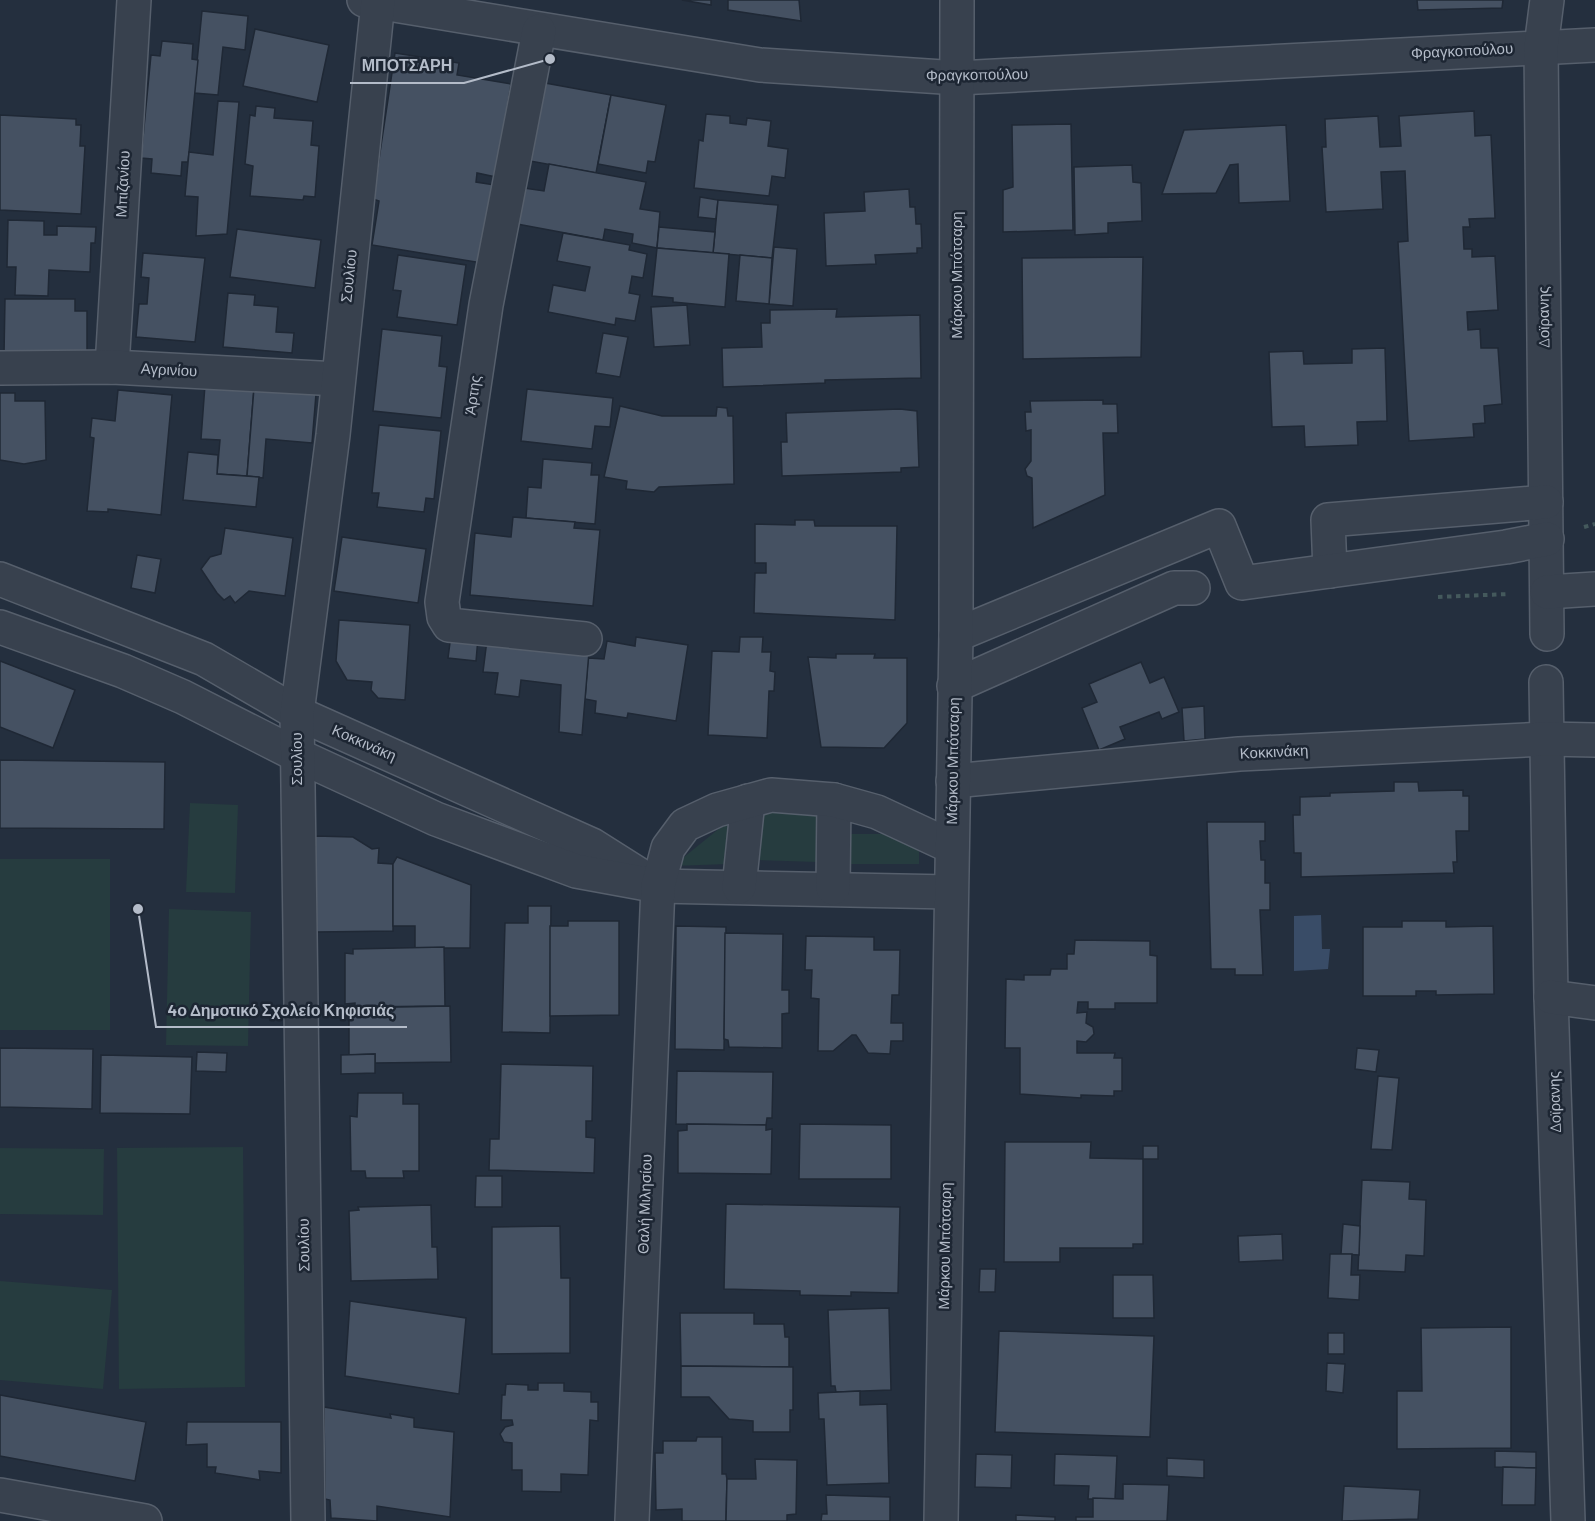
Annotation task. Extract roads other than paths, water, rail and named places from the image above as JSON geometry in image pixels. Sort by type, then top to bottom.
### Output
[{"type":"street","name":"Μπιζανίου","points":[[112,367],[135,0]]},
{"type":"street","name":"Μάρκου Μπότσαρη","points":[[942,1521],[950,892],[956,635],[957,0]]},
{"type":"street","name":"Δοϊρανης","points":[[1546,0],[1541,47],[1547,634]]},
{"type":"street","name":"Φραγκοπούλου","points":[[371,1],[539,31],[760,65],[958,78],[1595,45]]},
{"type":"street","name":"Σουλίου","points":[[308,1521],[297,713],[338,378],[371,1]]},
{"type":"street","name":"Άρτης","points":[[539,31],[486,305],[442,602],[444,617],[449,625],[585,639]]},
{"type":"street","name":"Αγρινίου","points":[[0,369],[112,367],[338,378]]},
{"type":"street","points":[[1330,571],[1328,520],[1546,502]]},
{"type":"street","points":[[956,635],[1219,526],[1242,583],[1506,547],[1547,539]]},
{"type":"street","name":"Κοκκινάκη","points":[[0,579],[204,659],[297,713],[592,845],[658,886]]},
{"type":"street","points":[[954,686],[1174,588],[1193,588]]},
{"type":"street","points":[[1547,592],[1595,588]]},
{"type":"street","points":[[0,627],[133,675],[183,697],[297,756],[436,819],[566,867],[658,886],[950,892]]},
{"type":"street","name":"Δοϊρανης","points":[[1546,682],[1551,997],[1568,1521]]},
{"type":"street","name":"Κοκκινάκη","points":[[953,782],[1239,754],[1546,739],[1595,740]]},
{"type":"street","name":"Θαλή Μιλησίου","points":[[632,1521],[658,886],[668,848],[686,825],[717,810],[771,795],[834,800],[877,812],[952,847]]},
{"type":"street","points":[[833,888],[834,800]]},
{"type":"street","points":[[739,887],[748,801]]},
{"type":"street","points":[[1551,997],[1595,1003]]},
{"type":"street","points":[[0,1495],[145,1521]]},
{"type":"water","points":[[1321,915],[1322,949],[1330,949],[1328,969],[1294,971],[1294,916]]},
{"type":"place","name":"ΜΠΟΤΣΑΡΗ","points":[[550,59]]},
{"type":"place","name":"4ο Δημοτικό Σχολείο Κηφισιάς","points":[[138,909]]}]
